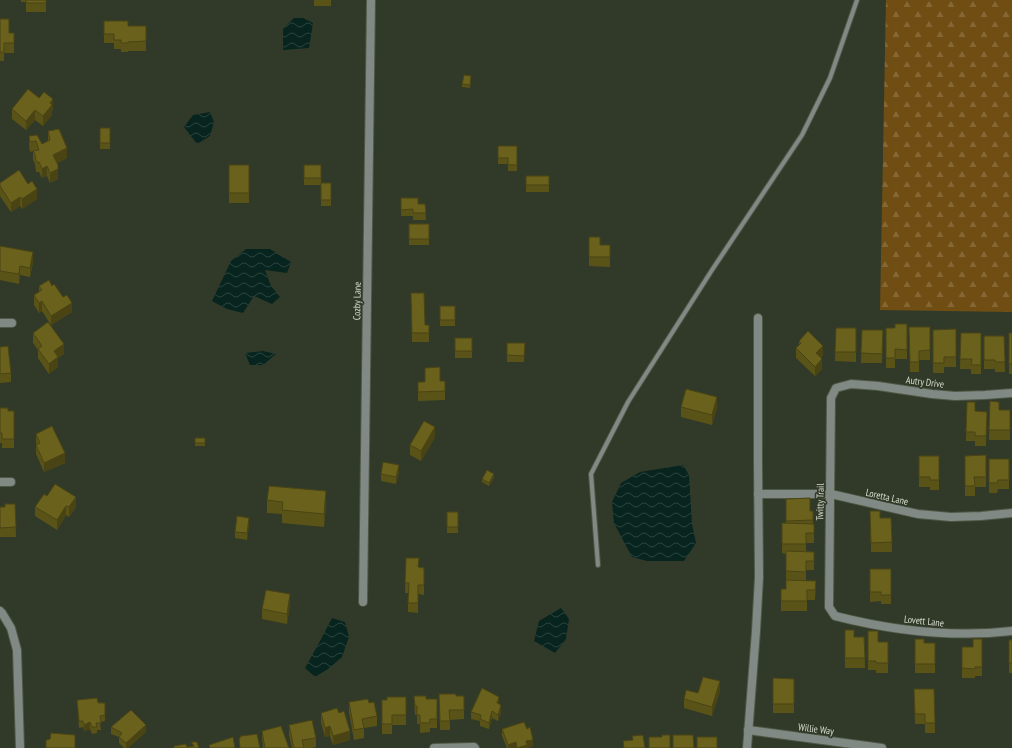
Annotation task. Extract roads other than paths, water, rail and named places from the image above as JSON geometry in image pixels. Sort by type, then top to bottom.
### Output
[{"type":"street","name":"Cozby Lane","points":[[363,602],[371,0]]},
{"type":"street","points":[[747,748],[759,578],[758,318]]},
{"type":"street","points":[[0,323],[12,323]]},
{"type":"street","name":"Autry Drive","points":[[836,388],[852,384],[955,396],[1012,393]]},
{"type":"street","name":"Twitty Trail","points":[[835,616],[829,607],[831,398],[836,388]]},
{"type":"street","points":[[0,482],[11,482]]},
{"type":"street","name":"Loretta Lane","points":[[758,494],[831,494],[918,514],[951,517],[1012,513]]},
{"type":"street","points":[[0,611],[11,628],[17,650],[20,748]]},
{"type":"street","name":"Lovett Lane","points":[[835,616],[881,626],[921,632],[959,634],[1012,631]]},
{"type":"street","name":"Willie Way","points":[[748,730],[882,748]]},
{"type":"street","points":[[434,748],[475,748]]},
{"type":"lane","points":[[598,565],[591,474],[628,402],[712,270],[802,135],[830,78],[857,0]]},
{"type":"water","points":[[294,18],[303,18],[313,23],[309,48],[283,50],[283,29]]},
{"type":"water","points":[[210,112],[214,122],[210,136],[197,144],[184,127],[193,115]]},
{"type":"water","points":[[246,249],[270,249],[291,262],[287,273],[265,270],[271,286],[280,297],[272,304],[254,296],[243,313],[227,309],[212,301],[231,261]]},
{"type":"water","points":[[263,351],[276,354],[263,365],[250,365],[245,353]]},
{"type":"water","points":[[683,465],[689,475],[692,524],[696,543],[684,561],[647,561],[632,557],[614,523],[612,502],[621,483],[640,472]]},
{"type":"water","points":[[561,608],[569,619],[566,639],[555,653],[534,641],[539,621]]},
{"type":"water","points":[[332,618],[345,622],[349,637],[342,657],[328,669],[315,677],[305,668]]}]
